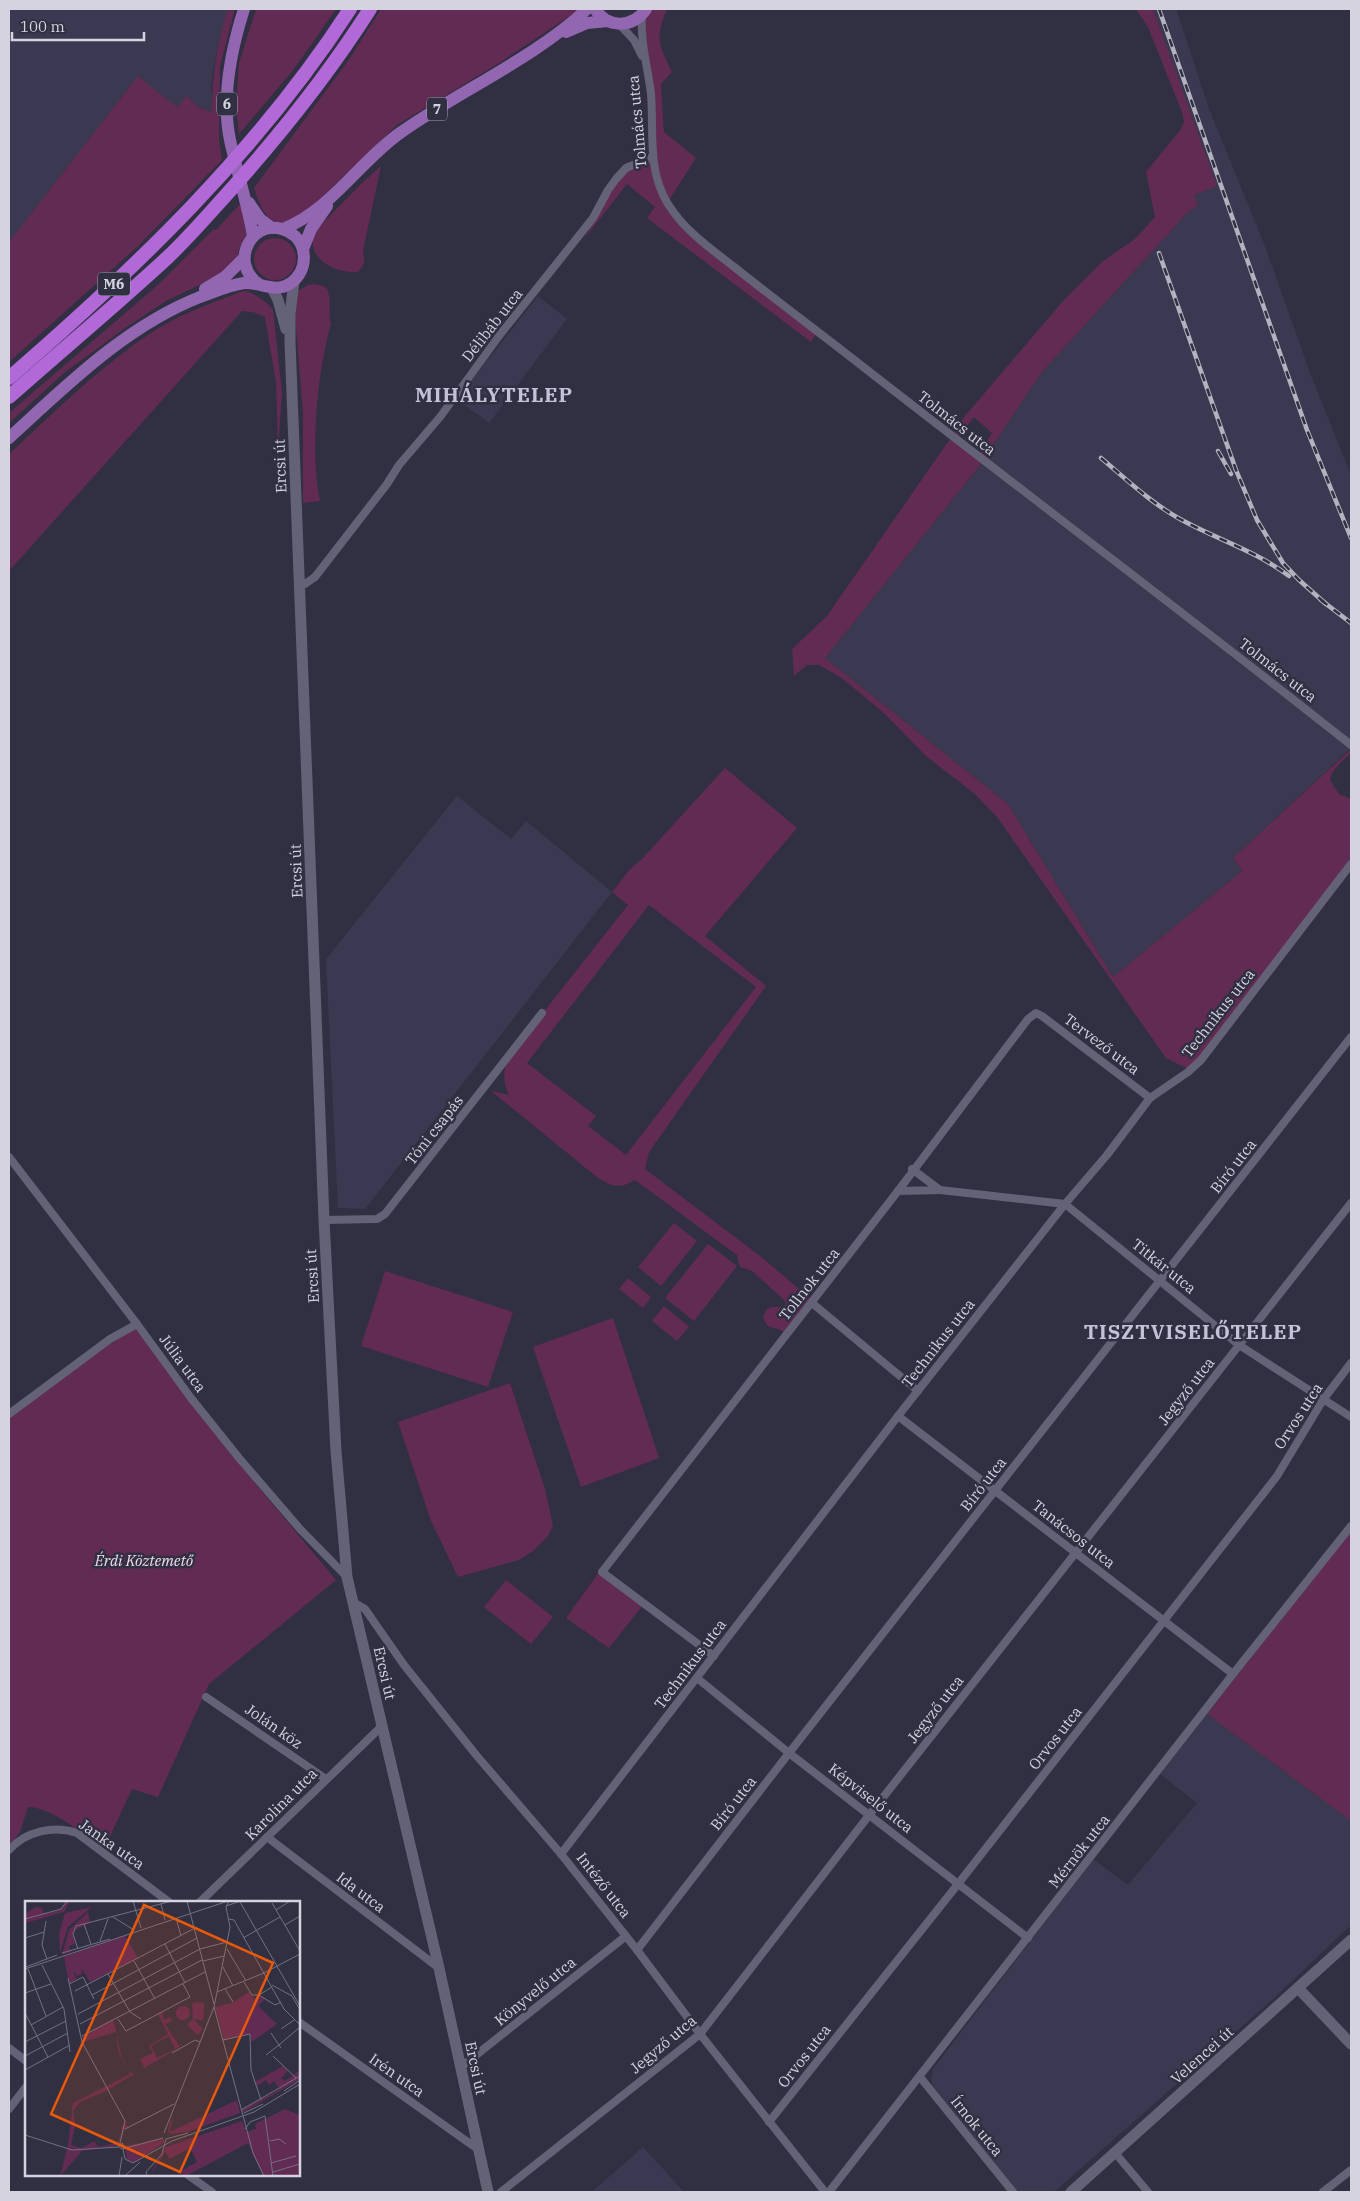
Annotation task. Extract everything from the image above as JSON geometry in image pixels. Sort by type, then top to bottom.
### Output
[{"type":"highway","name":"M6","points":[[9,378],[134,267],[213,184],[254,138],[315,61],[350,9]]},
{"type":"highway","name":"M6","points":[[9,397],[169,256],[259,158],[309,99],[370,9]]},
{"type":"main road","name":"6","points":[[244,9],[232,54],[227,100],[230,141],[246,198],[253,237]]},
{"type":"main road","name":"7","points":[[277,229],[299,222],[336,192],[398,134],[550,39],[587,9]]},
{"type":"main road","points":[[595,9],[613,22]]},
{"type":"main road","name":"7","points":[[550,39],[588,23],[629,23],[644,12]]},
{"type":"main road","name":"7","points":[[303,249],[311,229],[336,192]]},
{"type":"main road","name":"6","points":[[246,198],[260,219],[296,237],[303,249]]},
{"type":"main road","points":[[266,286],[250,276],[244,258],[247,245],[253,237],[262,231],[277,229]]},
{"type":"main road","points":[[187,302],[224,288],[242,284],[282,287],[294,281],[303,266],[303,249]]},
{"type":"main road","points":[[9,438],[102,355],[157,318],[187,302],[225,277],[244,258]]},
{"type":"main road","name":"Ercsi út","points":[[294,281],[290,314],[290,342],[324,1220],[336,1451],[347,1577],[439,1968],[488,2192]]},
{"type":"main road","name":"Ercsi út","points":[[266,286],[278,300],[290,342]]},
{"type":"main road","name":"Velencei út","points":[[1071,2192],[1116,2154],[1351,1940]]},
{"type":"main road","points":[[1298,1988],[1351,2044]]},
{"type":"street","name":"Tolmács utca","points":[[644,12],[645,62],[651,94],[652,157],[660,188],[667,203],[685,226],[1351,745]]},
{"type":"street","name":"Tolmács utca","points":[[613,22],[634,40],[645,62]]},
{"type":"street","name":"Délibáb utca","points":[[300,584],[305,584],[315,577],[387,484],[399,465],[440,417],[499,336],[593,218],[608,190],[621,172],[633,164],[652,157]]},
{"type":"street","name":"Technikus utca","points":[[561,1854],[898,1416],[1065,1204],[1107,1155],[1150,1098],[1188,1072],[1201,1060],[1351,864]]},
{"type":"street","name":"Tóni csapás","points":[[324,1220],[377,1218],[385,1214],[542,1013]]},
{"type":"street","name":"Tervező utca","points":[[1036,1014],[1042,1016],[1150,1098]]},
{"type":"street","name":"Tollnok utca","points":[[714,1656],[602,1572],[812,1303],[898,1191],[912,1169],[1028,1019],[1036,1014]]},
{"type":"street","name":"Bíró utca","points":[[637,1950],[789,1753],[1351,1037]]},
{"type":"street","name":"Júlia utca","points":[[9,1157],[137,1324],[191,1398],[300,1529],[347,1577]]},
{"type":"street","points":[[912,1169],[940,1190]]},
{"type":"street","points":[[898,1191],[940,1190],[1065,1204]]},
{"type":"street","name":"Jegyző utca","points":[[501,2192],[700,2034],[870,1814],[1351,1203]]},
{"type":"street","name":"Titkár utca","points":[[1065,1204],[1239,1345],[1351,1417]]},
{"type":"street","points":[[812,1303],[918,1391]]},
{"type":"street","points":[[9,1414],[110,1340],[137,1324]]},
{"type":"street","name":"Orvos utca","points":[[769,2122],[1277,1476],[1323,1400],[1351,1363]]},
{"type":"street","name":"Tanácsos utca","points":[[898,1416],[1233,1674]]},
{"type":"street","name":"Mérnök utca","points":[[829,2192],[1233,1674],[1351,1526]]},
{"type":"street","name":"Intéző utca","points":[[353,1602],[365,1609],[404,1665],[477,1756],[561,1854],[825,2192]]},
{"type":"street","name":"Képviselő utca","points":[[697,1678],[789,1753],[1028,1938]]},
{"type":"street","name":"Jolán köz","points":[[206,1696],[326,1779]]},
{"type":"street","name":"Karolina utca","points":[[201,1901],[382,1726]]},
{"type":"street","name":"Janka utca","points":[[9,1850],[22,1838],[39,1832],[63,1828],[77,1833],[168,1901]]},
{"type":"street","name":"Ida utca","points":[[267,1837],[439,1968]]},
{"type":"street","name":"Könyvelő utca","points":[[461,2067],[626,1936]]},
{"type":"street","name":"Irén utca","points":[[300,2023],[479,2150]]},
{"type":"street","points":[[9,2048],[25,2060]]},
{"type":"street","name":"Írnok utca","points":[[920,2076],[1013,2192]]},
{"type":"street","points":[[9,2109],[25,2088]]},
{"type":"street","points":[[1116,2154],[1148,2192]]},
{"type":"street","points":[[1323,2192],[1351,2170]]},
{"type":"street","points":[[189,2176],[212,2192]]},
{"type":"shaded area","points":[[9,9],[228,9],[214,64],[211,87],[213,112],[198,107],[187,96],[177,107],[138,76],[9,242]]},
{"type":"shaded area","points":[[1153,9],[1176,9],[1209,109],[1265,246],[1312,378],[1351,475],[1351,748],[1233,858],[1242,871],[1113,977],[1008,804],[825,658],[977,469],[1042,372],[1189,211],[1197,206],[1194,195],[1216,186]]},
{"type":"shaded area","points":[[538,296],[567,319],[489,423],[457,399]]},
{"type":"shaded area","points":[[457,796],[511,839],[526,821],[612,892],[365,1209],[338,1208],[326,959]]},
{"type":"shaded area","points":[[1207,1714],[1351,1821],[1351,1925],[1274,1998],[1054,2192],[1017,2192],[934,2087],[931,2080],[933,2069],[1093,1859],[1128,1885],[1197,1803],[1160,1774]]},
{"type":"shaded area","points":[[643,2147],[684,2192],[592,2192]]},
{"type":"green space","points":[[228,9],[235,9],[220,66],[219,139],[222,160],[138,246],[9,362],[9,242],[138,76],[177,107],[187,96],[198,107],[212,112],[216,60]]},
{"type":"green space","points":[[256,9],[336,9],[294,69],[239,134],[236,106],[239,63]]},
{"type":"green space","points":[[381,9],[580,9],[499,63],[397,125],[303,215],[283,223],[271,220],[263,211],[254,188],[348,61]]},
{"type":"green space","points":[[646,9],[667,9],[661,27],[660,41],[672,72],[661,84],[664,132],[696,158],[667,203],[677,216],[817,331],[811,342],[647,218],[655,207],[627,184],[584,239],[621,173],[652,157],[643,42]]},
{"type":"green space","points":[[1136,9],[1153,9],[1217,186],[1194,195],[1198,206],[1189,211],[1042,372],[977,469],[825,658],[1008,804],[1113,977],[1242,871],[1233,858],[1351,749],[1351,753],[1335,768],[1330,780],[1339,794],[1351,799],[1351,858],[1199,1059],[1188,1069],[1166,1058],[997,817],[975,794],[926,756],[884,713],[842,678],[819,665],[807,665],[794,676],[792,649],[827,616],[950,439],[953,438],[957,427],[965,416],[1063,301],[1103,261],[1135,239],[1155,217],[1146,172],[1181,129],[1184,122],[1182,112],[1148,27]],"holes":[[[974,417],[992,433],[978,457],[956,440]]]},
{"type":"green space","points":[[381,166],[363,251],[363,265],[358,272],[349,272],[331,267],[318,256],[314,249],[315,231]]},
{"type":"green space","points":[[241,203],[246,235],[239,249],[237,260],[222,274],[166,301],[125,328],[64,373],[9,423],[9,413],[159,284],[214,229],[216,230]]},
{"type":"green space","points":[[275,238],[290,244],[296,259],[290,274],[275,280],[260,274],[254,259],[260,244]]},
{"type":"green space","points":[[315,284],[326,287],[328,292],[331,324],[322,365],[316,412],[316,459],[320,501],[303,503],[303,412],[294,304],[298,291],[308,285]]},
{"type":"green space","points":[[246,291],[254,294],[273,310],[282,393],[278,449],[276,383],[265,317],[253,312],[242,311],[9,571],[9,454],[79,390],[134,344],[185,314]]},
{"type":"green space","points":[[725,768],[797,828],[705,936],[766,986],[649,1152],[645,1169],[760,1256],[810,1298],[784,1332],[770,1327],[763,1317],[767,1309],[781,1307],[786,1304],[784,1300],[752,1271],[740,1267],[737,1255],[635,1180],[625,1185],[616,1186],[598,1178],[491,1091],[509,1095],[504,1076],[509,1056],[628,905],[612,892],[630,869],[642,859]],"holes":[[[649,905],[756,987],[626,1155],[588,1126],[596,1116],[527,1063]]]},
{"type":"green space","points":[[674,1223],[697,1241],[661,1286],[638,1267]]},
{"type":"green space","points":[[708,1244],[737,1266],[694,1321],[665,1298]]},
{"type":"green space","points":[[385,1271],[513,1312],[488,1387],[361,1346]]},
{"type":"green space","points":[[628,1278],[651,1297],[643,1308],[619,1289]]},
{"type":"green space","points":[[664,1306],[689,1327],[677,1341],[652,1321]]},
{"type":"green space","points":[[613,1318],[659,1458],[581,1487],[533,1347]]},
{"type":"green space","name":"Érdi Köztemető","points":[[135,1328],[229,1452],[336,1580],[209,1684],[158,1797],[132,1789],[104,1849],[57,1817],[37,1808],[28,1807],[20,1832],[9,1846],[9,1418],[110,1344]]},
{"type":"green space","points":[[510,1383],[545,1489],[553,1526],[548,1536],[533,1551],[519,1560],[458,1577],[431,1521],[398,1422]]},
{"type":"green space","points":[[1351,1531],[1351,1821],[1207,1714]]},
{"type":"green space","points":[[600,1571],[643,1605],[609,1648],[566,1618]]},
{"type":"green space","points":[[506,1580],[553,1617],[531,1644],[484,1607]]},
{"type":"railway","points":[[1159,9],[1307,430],[1351,538]]},
{"type":"railway","points":[[1159,253],[1236,470],[1257,520],[1283,563],[1326,604]]},
{"type":"railway","points":[[1218,451],[1231,474]]},
{"type":"railway","points":[[1101,458],[1169,513],[1250,552],[1289,576]]},
{"type":"railway","points":[[1321,600],[1351,623]]},
{"type":"district","name":"MIHÁLYTELEP","points":[[494,394]]},
{"type":"district","name":"TISZTVISELŐTELEP","points":[[1193,1331]]}]
